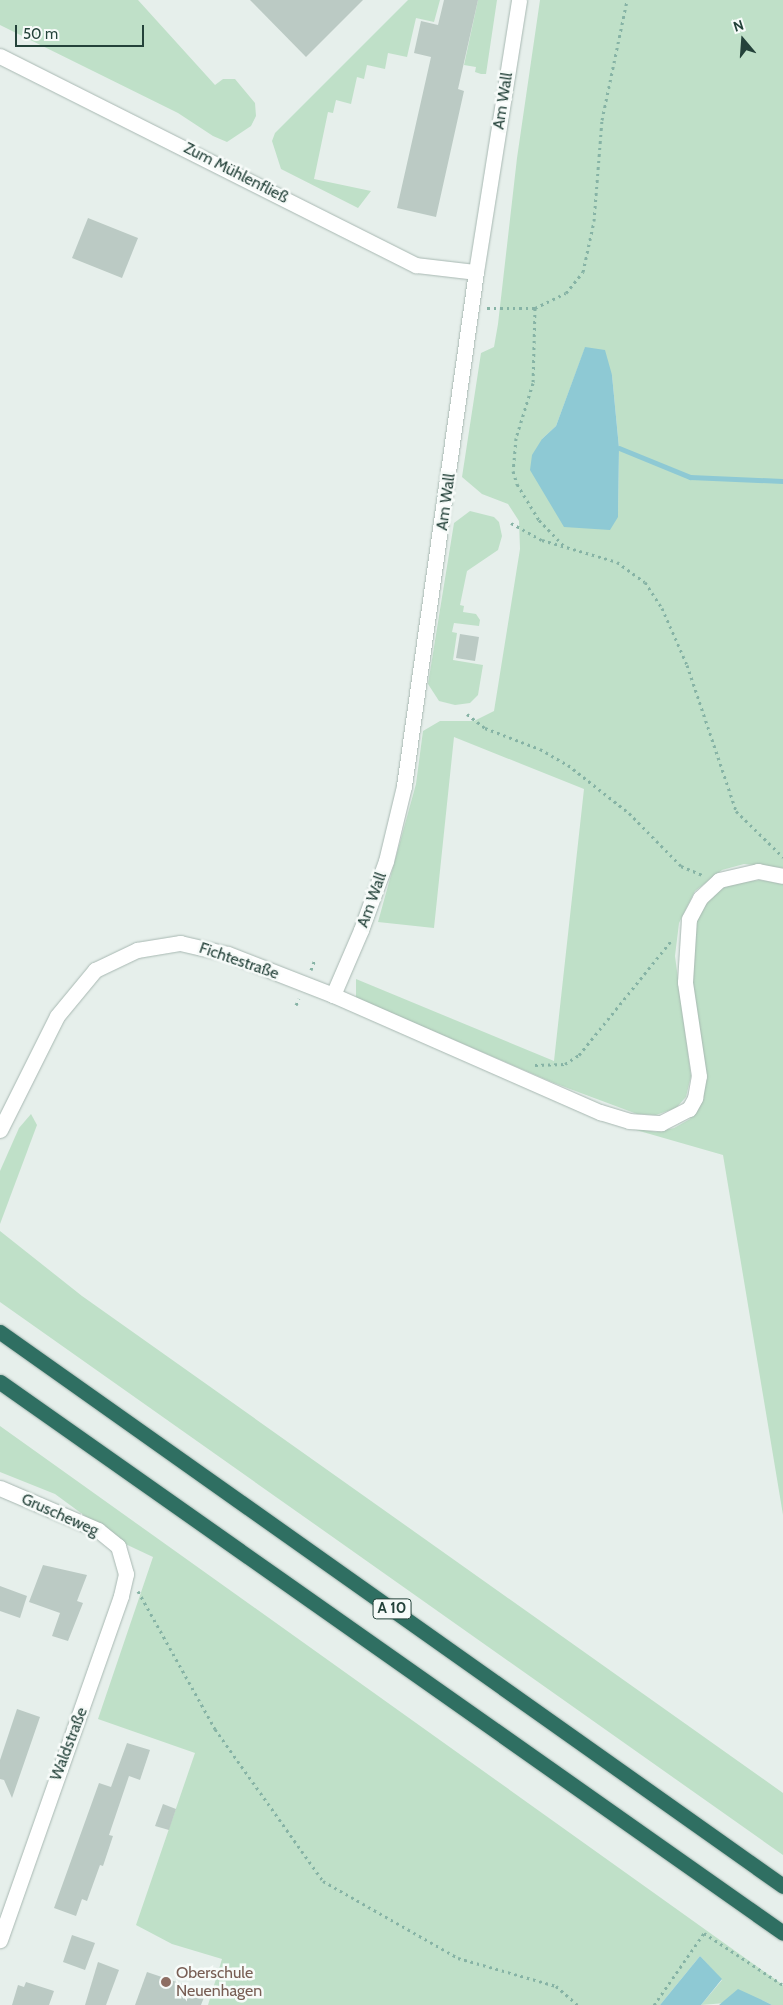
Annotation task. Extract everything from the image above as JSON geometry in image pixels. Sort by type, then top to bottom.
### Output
[{"type":"highway","name":"A 10","points":[[0,1332],[783,1886]]},
{"type":"highway","name":"A 10","points":[[0,1382],[783,1933]]},
{"type":"street","name":"Am Wall","points":[[333,995],[361,930],[386,861],[404,786],[476,272],[519,0]]},
{"type":"street","name":"Zum Mühlenfließ","points":[[0,56],[416,265],[476,272]]},
{"type":"street","points":[[689,919],[700,898],[718,880],[738,873],[758,871],[783,876]]},
{"type":"street","name":"Fichtestraße","points":[[0,1130],[57,1016],[95,970],[116,958],[157,945],[180,943],[204,946],[333,995],[600,1112],[630,1121],[661,1123],[689,1109],[695,1098],[699,1076],[685,982],[689,919]]},
{"type":"street","name":"Gruscheweg","points":[[0,1488],[98,1530],[118,1546]]},
{"type":"street","name":"Waldstraße","points":[[0,1940],[121,1596],[126,1574],[118,1546]]},
{"type":"path","points":[[472,306],[502,309],[535,308],[566,292],[583,272],[588,255],[602,120],[628,0]]},
{"type":"path","points":[[535,308],[532,383],[516,438],[513,471],[517,484],[539,520],[564,547]]},
{"type":"path","points":[[511,523],[542,540],[617,562],[645,582],[662,608],[687,665],[736,811],[783,857]]},
{"type":"path","points":[[467,714],[485,728],[533,746],[568,765],[629,813],[681,866],[718,880]]},
{"type":"path","points":[[526,1064],[564,1064],[579,1055],[689,919]]},
{"type":"path","points":[[126,1574],[216,1728],[323,1881],[458,1958],[556,1986],[578,2005]]},
{"type":"path","points":[[654,2005],[704,1933],[783,1985]]},
{"type":"green space","points":[[0,0],[138,0],[215,85],[223,79],[235,79],[255,103],[256,116],[251,126],[227,142],[213,136],[178,113],[0,25]]},
{"type":"green space","points":[[408,0],[440,0],[434,22],[416,18],[407,57],[388,53],[385,69],[367,65],[364,79],[357,77],[351,104],[336,100],[333,113],[328,112],[314,179],[371,191],[358,208],[281,169],[272,141],[275,133]]},
{"type":"green space","points":[[478,0],[497,0],[486,74],[475,72],[476,67],[464,65]]},
{"type":"green space","points":[[540,0],[783,0],[783,868],[744,864],[722,870],[695,891],[679,923],[675,956],[691,1076],[686,1097],[676,1108],[656,1115],[637,1114],[554,1083],[356,998],[356,979],[554,1061],[584,789],[454,737],[434,928],[378,922],[416,784],[423,731],[440,721],[474,721],[494,711],[520,549],[519,521],[508,504],[482,494],[462,477],[481,353],[494,347],[498,324],[517,158]],"holes":[[[585,348],[612,375],[619,448],[618,517],[542,439],[556,426]]]},
{"type":"green space","points":[[470,511],[494,517],[499,522],[502,536],[498,550],[467,571],[460,605],[464,606],[463,612],[476,614],[480,620],[479,626],[454,623],[452,632],[457,633],[453,660],[483,665],[478,695],[470,703],[455,705],[439,701],[428,684],[454,523]]},
{"type":"green space","points":[[760,880],[783,884],[783,1515],[723,1155],[622,1126],[656,1132],[674,1128],[690,1119],[703,1100],[706,1073],[690,975],[697,917],[709,899],[723,888],[735,883]]},
{"type":"green space","points":[[31,1114],[37,1125],[0,1224],[0,1171],[19,1128]]},
{"type":"green space","points":[[0,1231],[82,1296],[783,1793],[783,1855],[0,1302]]},
{"type":"green space","points":[[0,1426],[783,1985],[783,2005],[772,2005],[762,2000],[701,2005],[722,1980],[700,1956],[660,2005],[208,2005],[222,1959],[172,1944],[136,1925],[195,1753],[98,1719],[153,1557],[119,1541],[55,1494],[0,1472]]},
{"type":"water","points":[[585,347],[605,350],[612,375],[619,448],[618,517],[610,530],[564,527],[530,470],[532,455],[542,439],[556,426]]},
{"type":"water","points":[[700,1956],[722,1979],[701,2005],[660,2005]]},
{"type":"water","points":[[738,1989],[762,2000],[772,2005],[719,2005]]},
{"type":"building","points":[[250,0],[363,0],[306,57]]},
{"type":"building","points":[[444,0],[478,0],[458,89],[464,91],[436,217],[397,208],[431,57],[414,53],[421,21],[438,25]]},
{"type":"building","points":[[88,218],[138,238],[122,278],[72,258]]},
{"type":"building","points":[[460,634],[479,637],[475,661],[456,658]]},
{"type":"building","points":[[43,1565],[87,1575],[77,1601],[83,1603],[68,1641],[52,1636],[60,1613],[29,1602]]},
{"type":"building","points":[[0,1586],[27,1596],[20,1618],[0,1611]]},
{"type":"building","points":[[17,1709],[40,1717],[12,1798],[4,1780],[0,1779],[0,1760]]},
{"type":"building","points":[[127,1743],[150,1750],[140,1780],[129,1776],[109,1835],[113,1836],[103,1866],[100,1865],[87,1901],[82,1899],[76,1916],[54,1908],[99,1783],[111,1787]]},
{"type":"building","points":[[163,1804],[176,1809],[169,1830],[155,1826]]},
{"type":"building","points":[[72,1935],[95,1943],[85,1970],[63,1962]]},
{"type":"building","points":[[98,1962],[119,1970],[106,2005],[85,2005]]},
{"type":"building","points":[[147,1972],[206,1992],[201,2005],[135,2005]]},
{"type":"building","points":[[26,1982],[54,1991],[49,2005],[12,2005],[18,1985],[24,1987]]},
{"type":"waterway","points":[[619,448],[690,477],[783,481]]},
{"type":"place","name":"Oberschule Neuenhagen","points":[[166,1982]]}]
